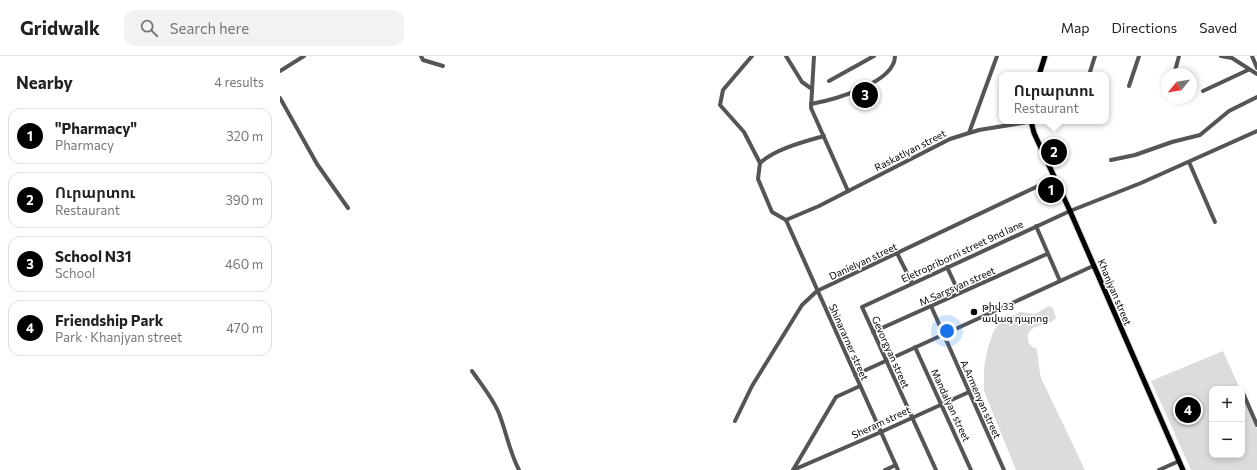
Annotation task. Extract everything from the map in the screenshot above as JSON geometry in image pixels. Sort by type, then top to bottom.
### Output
[{"type":"main road","points":[[1040,72],[1045,56]]},
{"type":"main road","name":"Khanjyan street","points":[[1032,124],[1034,133],[1070,211],[1183,470]]},
{"type":"street","points":[[280,71],[304,56]]},
{"type":"street","points":[[421,56],[423,60],[443,66]]},
{"type":"street","points":[[752,56],[723,90],[720,105],[744,132],[760,163],[758,179],[772,212],[786,220]]},
{"type":"street","points":[[786,56],[802,82],[812,89]]},
{"type":"street","points":[[814,56],[811,108],[848,191]]},
{"type":"street","points":[[829,81],[874,56]]},
{"type":"street","points":[[811,104],[823,102],[862,89],[884,75],[895,62],[895,56]]},
{"type":"street","points":[[969,133],[997,56]]},
{"type":"street","points":[[1090,72],[1095,56]]},
{"type":"street","points":[[1128,86],[1139,56]]},
{"type":"street","points":[[1176,68],[1179,56]]},
{"type":"street","points":[[1221,56],[1232,58],[1248,70],[1257,74]]},
{"type":"street","points":[[1252,56],[1257,68]]},
{"type":"street","points":[[1203,91],[1248,70]]},
{"type":"street","points":[[1111,160],[1200,135],[1229,111],[1257,97]]},
{"type":"street","points":[[280,98],[317,164],[348,208]]},
{"type":"street","name":"Raskatlyan street","points":[[786,220],[848,191],[950,139],[979,130],[1014,124]]},
{"type":"street","name":"Eletropriborni street 9nd lane","points":[[862,307],[1036,226],[1141,183],[1257,131]]},
{"type":"street","points":[[760,163],[768,156],[809,140],[824,136]]},
{"type":"street","points":[[1189,162],[1215,222]]},
{"type":"street","name":"Danielyan street","points":[[735,422],[752,386],[802,305],[817,291],[1055,178]]},
{"type":"street","name":"Shinararner street","points":[[786,220],[898,470]]},
{"type":"street","points":[[1036,226],[1060,281]]},
{"type":"street","points":[[897,253],[912,283]]},
{"type":"street","name":"M.Sargsyan street","points":[[873,332],[1047,254]]},
{"type":"street","points":[[855,375],[1093,266]]},
{"type":"street","points":[[947,267],[959,294]]},
{"type":"street","name":"A.Armenyan street","points":[[931,306],[1004,470]]},
{"type":"street","name":"Gevorgyan street","points":[[862,307],[936,470]]},
{"type":"street","name":"Mandalyan street","points":[[915,347],[971,470]]},
{"type":"street","points":[[472,371],[498,411],[514,461],[519,470]]},
{"type":"street","points":[[793,470],[836,397],[860,386]]},
{"type":"street","name":"Sheram street","points":[[793,470],[800,469],[969,392]]},
{"type":"street","points":[[1245,398],[1257,425]]},
{"type":"street","points":[[1159,470],[1179,461]]},
{"type":"street","points":[[884,470],[896,465]]},
{"type":"shaded area","points":[[1049,306],[1053,308],[1056,318],[1053,321],[1032,329],[1028,334],[1028,342],[1034,348],[1036,347],[1042,380],[1085,470],[1016,470],[984,391],[984,368],[988,347],[994,330],[1001,321],[1020,312],[1035,314]]},
{"type":"shaded area","points":[[1223,351],[1239,386],[1209,386],[1209,458],[1245,458],[1245,402],[1257,429],[1257,470],[1191,470],[1151,381]]},
{"type":"place","name":"School N31","points":[[865,95]]},
{"type":"place","name":"Ուրարտու","points":[[1054,152]]},
{"type":"place","name":"\"Pharmacy\"","points":[[1051,190]]},
{"type":"place","name":"թիվ 33 ավագ դպրոց","points":[[974,312]]},
{"type":"place","name":"Friendship Park","points":[[1188,410]]}]
